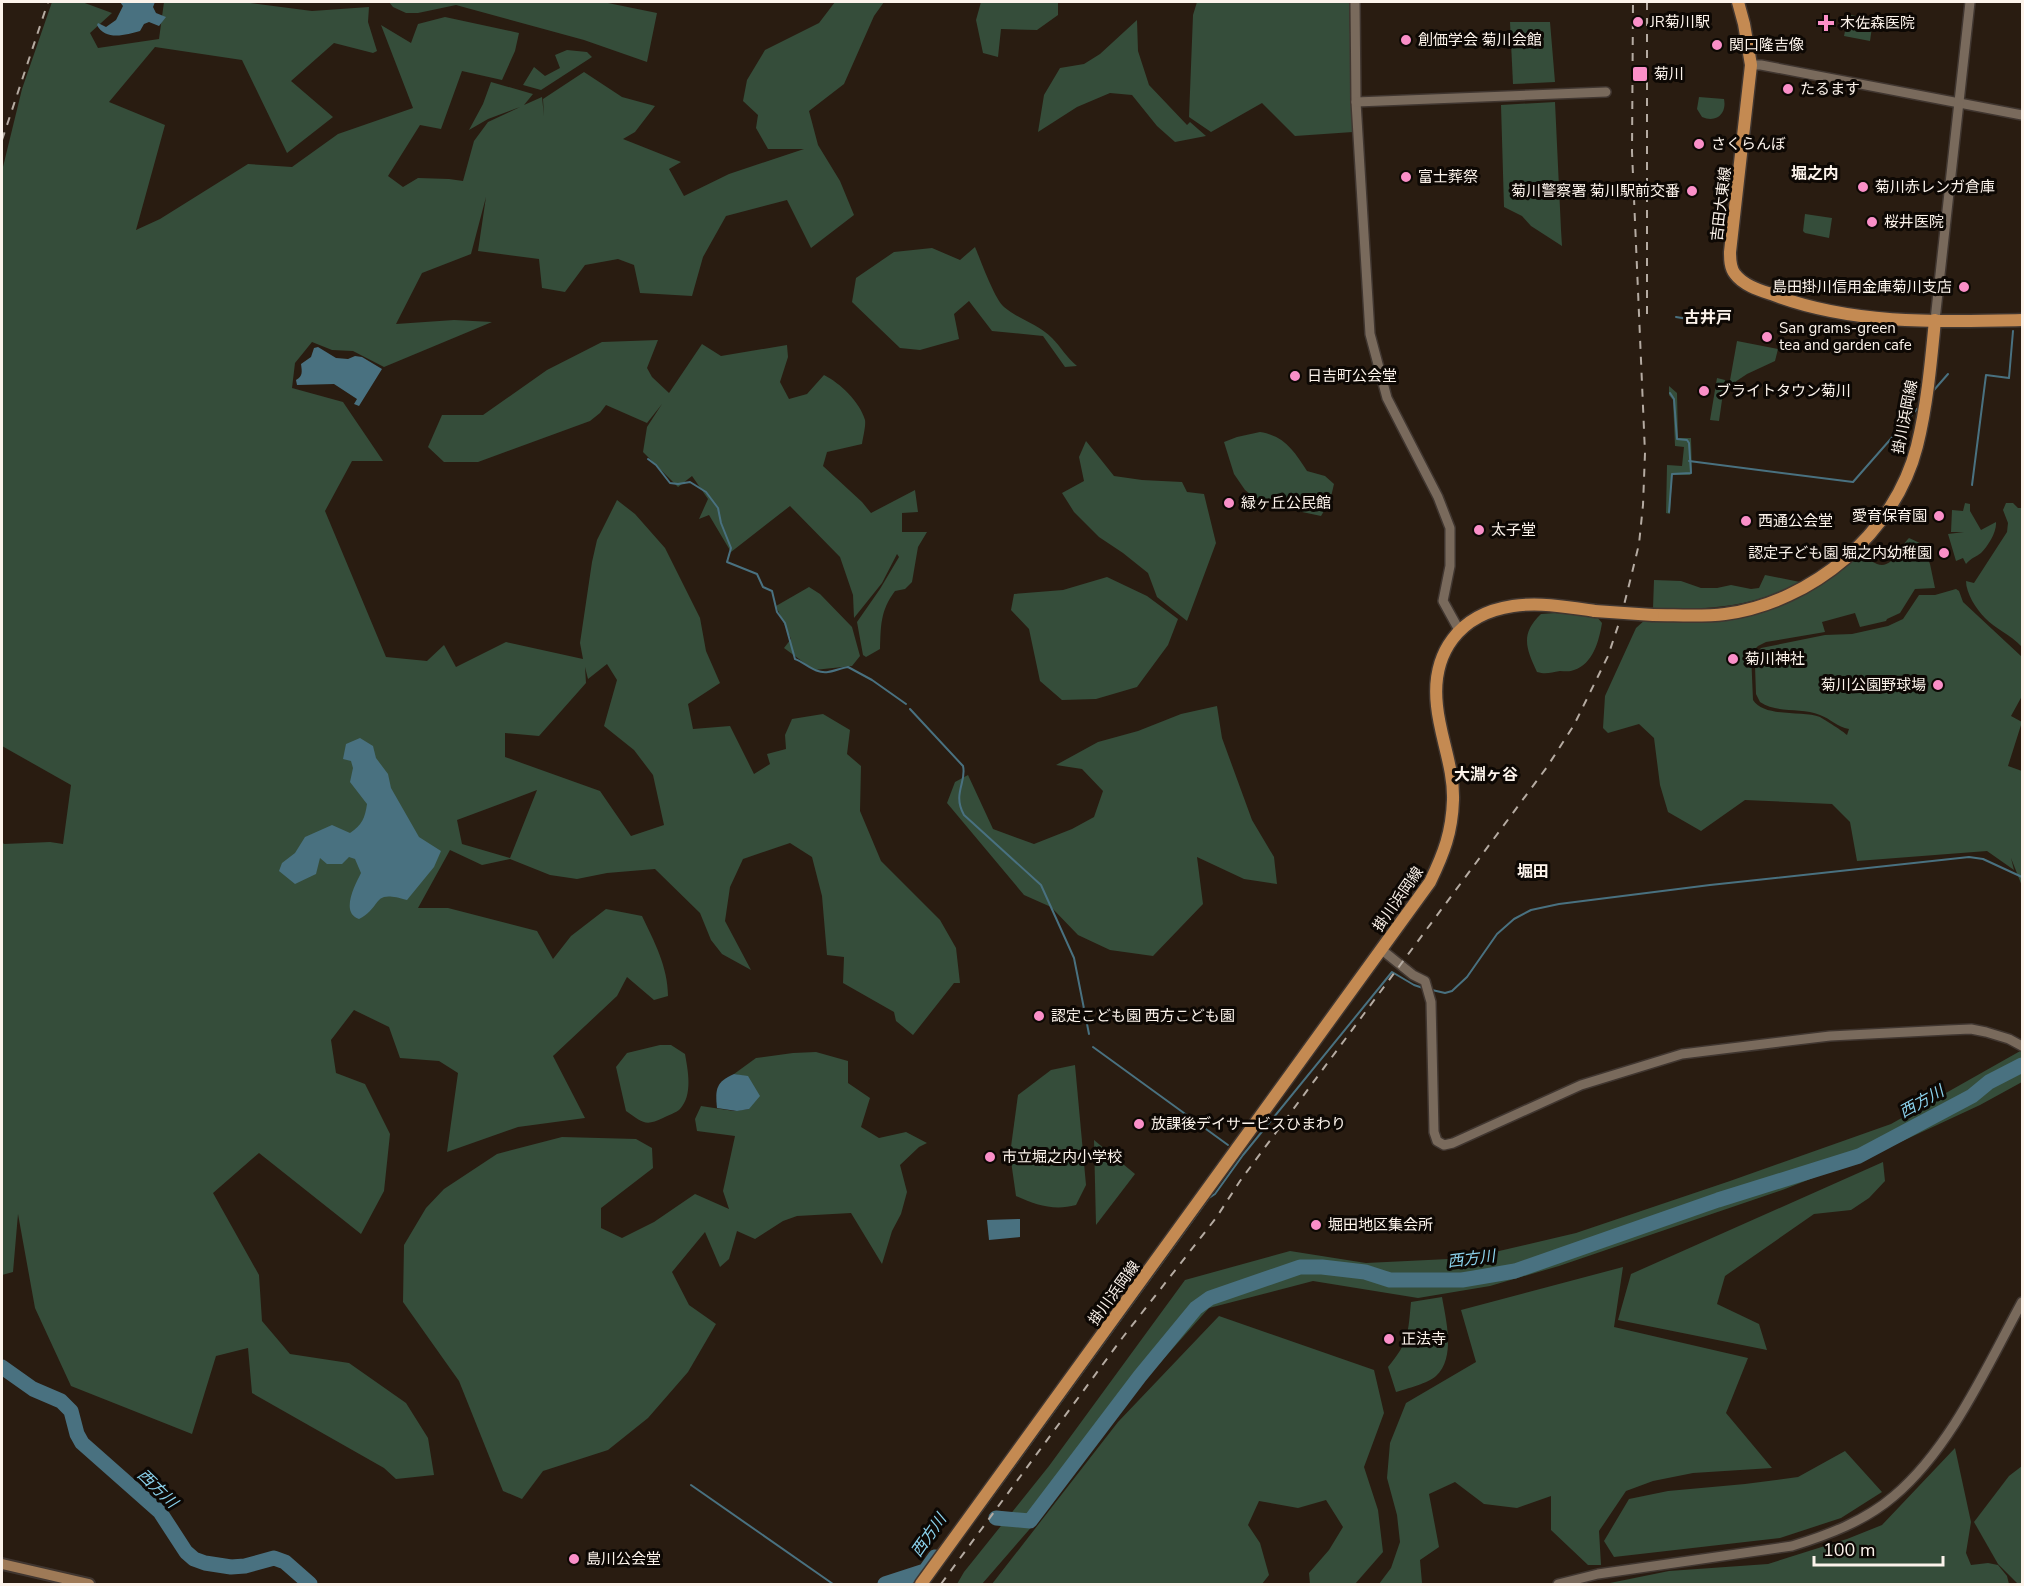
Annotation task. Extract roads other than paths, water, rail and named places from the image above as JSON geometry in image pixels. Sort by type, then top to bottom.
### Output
[{"type":"main road","name":"吉田大東線","points":[[1738,2],[1751,65],[1730,252],[1730,261],[1736,276],[1760,290],[1816,309],[1883,318],[1935,320]]},
{"type":"main road","points":[[1935,320],[2022,320]]},
{"type":"main road","name":"掛川浜岡線","points":[[921,1584],[1430,882],[1449,839],[1453,798],[1450,768],[1437,707],[1436,686],[1444,651],[1459,630],[1471,621],[1513,606],[1550,605],[1653,615],[1722,614],[1765,604],[1811,584],[1853,552],[1880,522],[1909,470],[1922,424],[1935,320]]},
{"type":"main road","points":[[2,1564],[88,1584]]},
{"type":"street","points":[[1355,2],[1356,102],[1370,334],[1387,398],[1438,497],[1450,528],[1450,566],[1443,601],[1459,630]]},
{"type":"street","points":[[1935,320],[1970,2]]},
{"type":"street","points":[[1751,65],[1761,64],[2022,115]]},
{"type":"street","points":[[1356,102],[1606,92]]},
{"type":"street","points":[[1382,950],[1413,975],[1425,981],[1431,1002],[1434,1132],[1437,1141],[1444,1145],[1581,1085],[1682,1054],[1839,1035],[1971,1029],[2009,1039],[2021,1045]]},
{"type":"street","points":[[1558,1584],[1598,1574],[1792,1546],[1818,1538],[1867,1515],[1893,1497],[1938,1450],[2022,1302]]},
{"type":"water","points":[[120,2],[155,2],[153,7],[156,13],[166,17],[159,26],[149,22],[144,24],[140,31],[134,33],[110,35],[97,25],[98,23],[106,27],[116,20],[123,6]]},
{"type":"water","points":[[318,347],[336,358],[362,357],[382,369],[359,406],[354,404],[357,399],[334,384],[297,385],[296,380],[302,374],[301,364],[311,357],[314,348]]},
{"type":"water","points":[[360,738],[373,746],[376,758],[388,774],[391,788],[419,837],[441,851],[434,867],[407,900],[387,896],[378,900],[367,914],[359,919],[350,911],[353,891],[361,873],[355,859],[349,857],[342,864],[327,864],[320,858],[316,874],[295,884],[279,871],[282,863],[295,853],[305,837],[332,825],[350,833],[362,821],[367,804],[350,782],[353,768],[351,761],[343,759],[346,744]]},
{"type":"water","points":[[734,1074],[748,1076],[760,1096],[749,1109],[737,1111],[717,1108],[716,1096],[720,1083]]},
{"type":"water","points":[[1020,1219],[1020,1237],[989,1240],[987,1220]]},
{"type":"waterway","points":[[1676,317],[1713,325]]},
{"type":"waterway","points":[[1972,485],[1986,375],[2009,378],[2013,331]]},
{"type":"waterway","points":[[1934,390],[1948,374]]},
{"type":"waterway","points":[[1669,512],[1672,474],[1691,473],[1689,443],[1687,440],[1677,439],[1674,399],[1670,393]]},
{"type":"waterway","points":[[1689,461],[1853,482],[1917,409]]},
{"type":"waterway","points":[[648,459],[656,465],[670,483],[690,482],[706,492],[718,508],[731,548],[727,562],[757,574],[763,587],[772,591],[777,612],[785,623],[795,659],[823,672],[848,667],[872,680],[906,704]]},
{"type":"waterway","points":[[910,709],[963,766],[959,801],[964,815],[1041,885],[1074,958],[1089,1034]]},
{"type":"waterway","points":[[1432,990],[1445,993],[1452,991],[1467,977],[1497,934],[1514,919],[1531,910],[1559,904],[1969,857],[1983,859],[2022,877]]},
{"type":"waterway","points":[[978,1516],[1209,1198],[1215,1194],[1243,1155],[1392,972],[1423,988]]},
{"type":"waterway","points":[[1093,1047],[1228,1145]]},
{"type":"waterway","name":"西方川","points":[[996,1518],[1030,1521],[1140,1376],[1196,1308],[1210,1298],[1300,1267],[1365,1272],[1390,1280],[1462,1280],[1515,1271],[1718,1200],[1859,1156],[1972,1096],[1989,1082],[2022,1065]]},
{"type":"waterway","name":"西方川","points":[[2,1367],[33,1389],[61,1401],[71,1411],[77,1434],[82,1443],[160,1512],[186,1552],[194,1559],[231,1567],[245,1566],[274,1558],[285,1562],[310,1584]]},
{"type":"waterway","points":[[691,1485],[833,1584]]},
{"type":"waterway","name":"西方川","points":[[885,1584],[925,1571],[935,1557]]},
{"type":"railway","points":[[2,140],[48,2]]},
{"type":"railway","points":[[941,1584],[1123,1337],[1216,1218],[1240,1181],[1547,767],[1574,725],[1608,656],[1621,617],[1639,544],[1645,453],[1632,152],[1633,2]]},
{"type":"railway","points":[[1647,2],[1647,316]]},
{"type":"place","name":"JR菊川駅","points":[[1638,22]]},
{"type":"place","name":"木佐森医院","points":[[1826,23]]},
{"type":"place","name":"創価学会 菊川会館","points":[[1406,40]]},
{"type":"place","name":"関口隆吉像","points":[[1717,45]]},
{"type":"place","name":"菊川","points":[[1640,74]]},
{"type":"place","name":"たるます","points":[[1788,89]]},
{"type":"place","name":"さくらんぼ","points":[[1699,144]]},
{"type":"place","name":"富士葬祭","points":[[1406,177]]},
{"type":"place","name":"菊川赤レンガ倉庫","points":[[1863,187]]},
{"type":"place","name":"菊川警察署 菊川駅前交番","points":[[1692,191]]},
{"type":"place","name":"桜井医院","points":[[1872,222]]},
{"type":"place","name":"島田掛川信用金庫菊川支店","points":[[1964,287]]},
{"type":"place","name":"San grams-green tea and garden cafe","points":[[1767,337]]},
{"type":"place","name":"日吉町公会堂","points":[[1295,376]]},
{"type":"place","name":"ブライトタウン菊川","points":[[1704,391]]},
{"type":"place","name":"緑ヶ丘公民館","points":[[1229,503]]},
{"type":"place","name":"愛育保育園","points":[[1939,516]]},
{"type":"place","name":"西通公会堂","points":[[1746,521]]},
{"type":"place","name":"太子堂","points":[[1479,530]]},
{"type":"place","name":"認定子ども園 堀之内幼稚園","points":[[1944,553]]},
{"type":"place","name":"菊川神社","points":[[1733,659]]},
{"type":"place","name":"菊川公園野球場","points":[[1938,685]]},
{"type":"place","name":"認定こども園 西方こども園","points":[[1039,1016]]},
{"type":"place","name":"放課後デイサービスひまわり","points":[[1139,1124]]},
{"type":"place","name":"市立堀之内小学校","points":[[990,1157]]},
{"type":"place","name":"堀田地区集会所","points":[[1316,1225]]},
{"type":"place","name":"正法寺","points":[[1389,1339]]},
{"type":"place","name":"島川公会堂","points":[[574,1559]]},
{"type":"district","name":"堀之内","points":[[1815,173]]},
{"type":"district","name":"古井戸","points":[[1708,317]]},
{"type":"district","name":"大淵ヶ谷","points":[[1486,774]]},
{"type":"district","name":"堀田","points":[[1533,871]]}]
